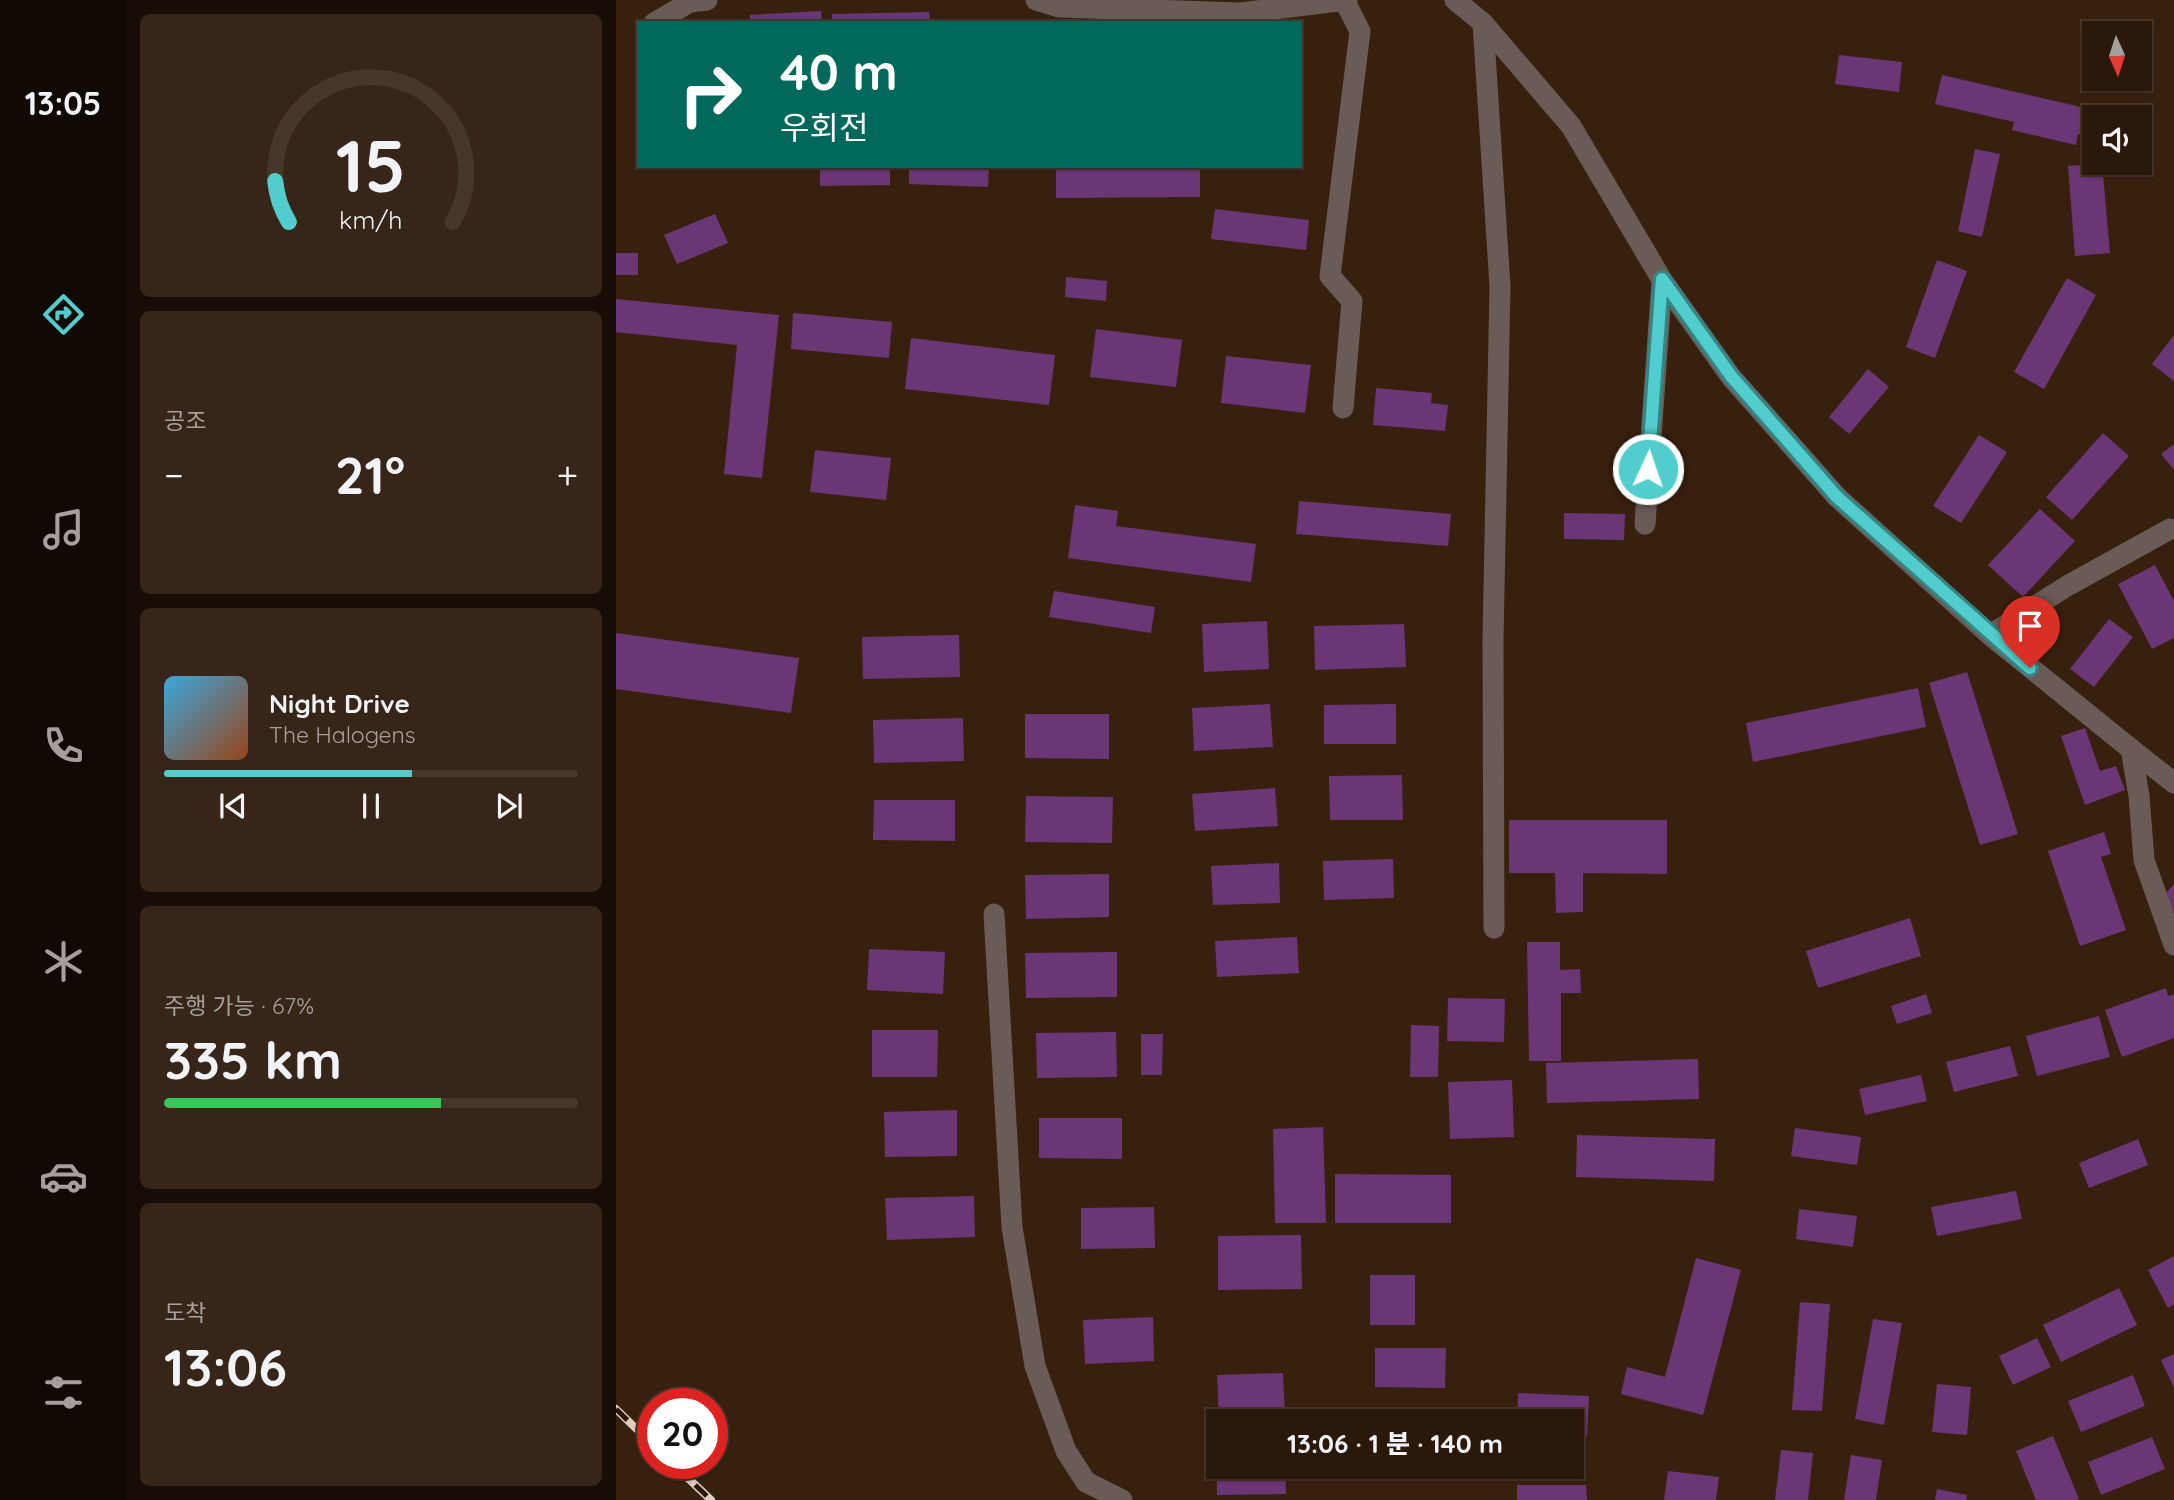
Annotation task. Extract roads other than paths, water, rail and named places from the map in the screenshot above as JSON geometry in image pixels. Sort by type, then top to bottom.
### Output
[{"type":"street","points":[[657,21],[690,2],[708,0]]},
{"type":"street","points":[[1036,0],[1059,7],[1240,13],[1346,1],[1360,31],[1330,276],[1352,301],[1343,408]]},
{"type":"street","points":[[1455,0],[1483,23],[1571,126],[1662,279],[1731,376],[1837,497],[1990,635],[2174,783]]},
{"type":"street","points":[[1483,23],[1500,286],[1493,641],[1494,928]]},
{"type":"street","points":[[1645,524],[1662,279]]},
{"type":"street","points":[[1990,635],[2067,586],[2170,529]]},
{"type":"street","points":[[2131,749],[2139,796],[2144,860],[2174,945]]},
{"type":"street","points":[[994,914],[1012,1227],[1035,1366],[1066,1451],[1086,1482],[1122,1500]]},
{"type":"railway","points":[[616,1409],[637,1429]]},
{"type":"railway","points":[[689,1479],[711,1500]]}]
